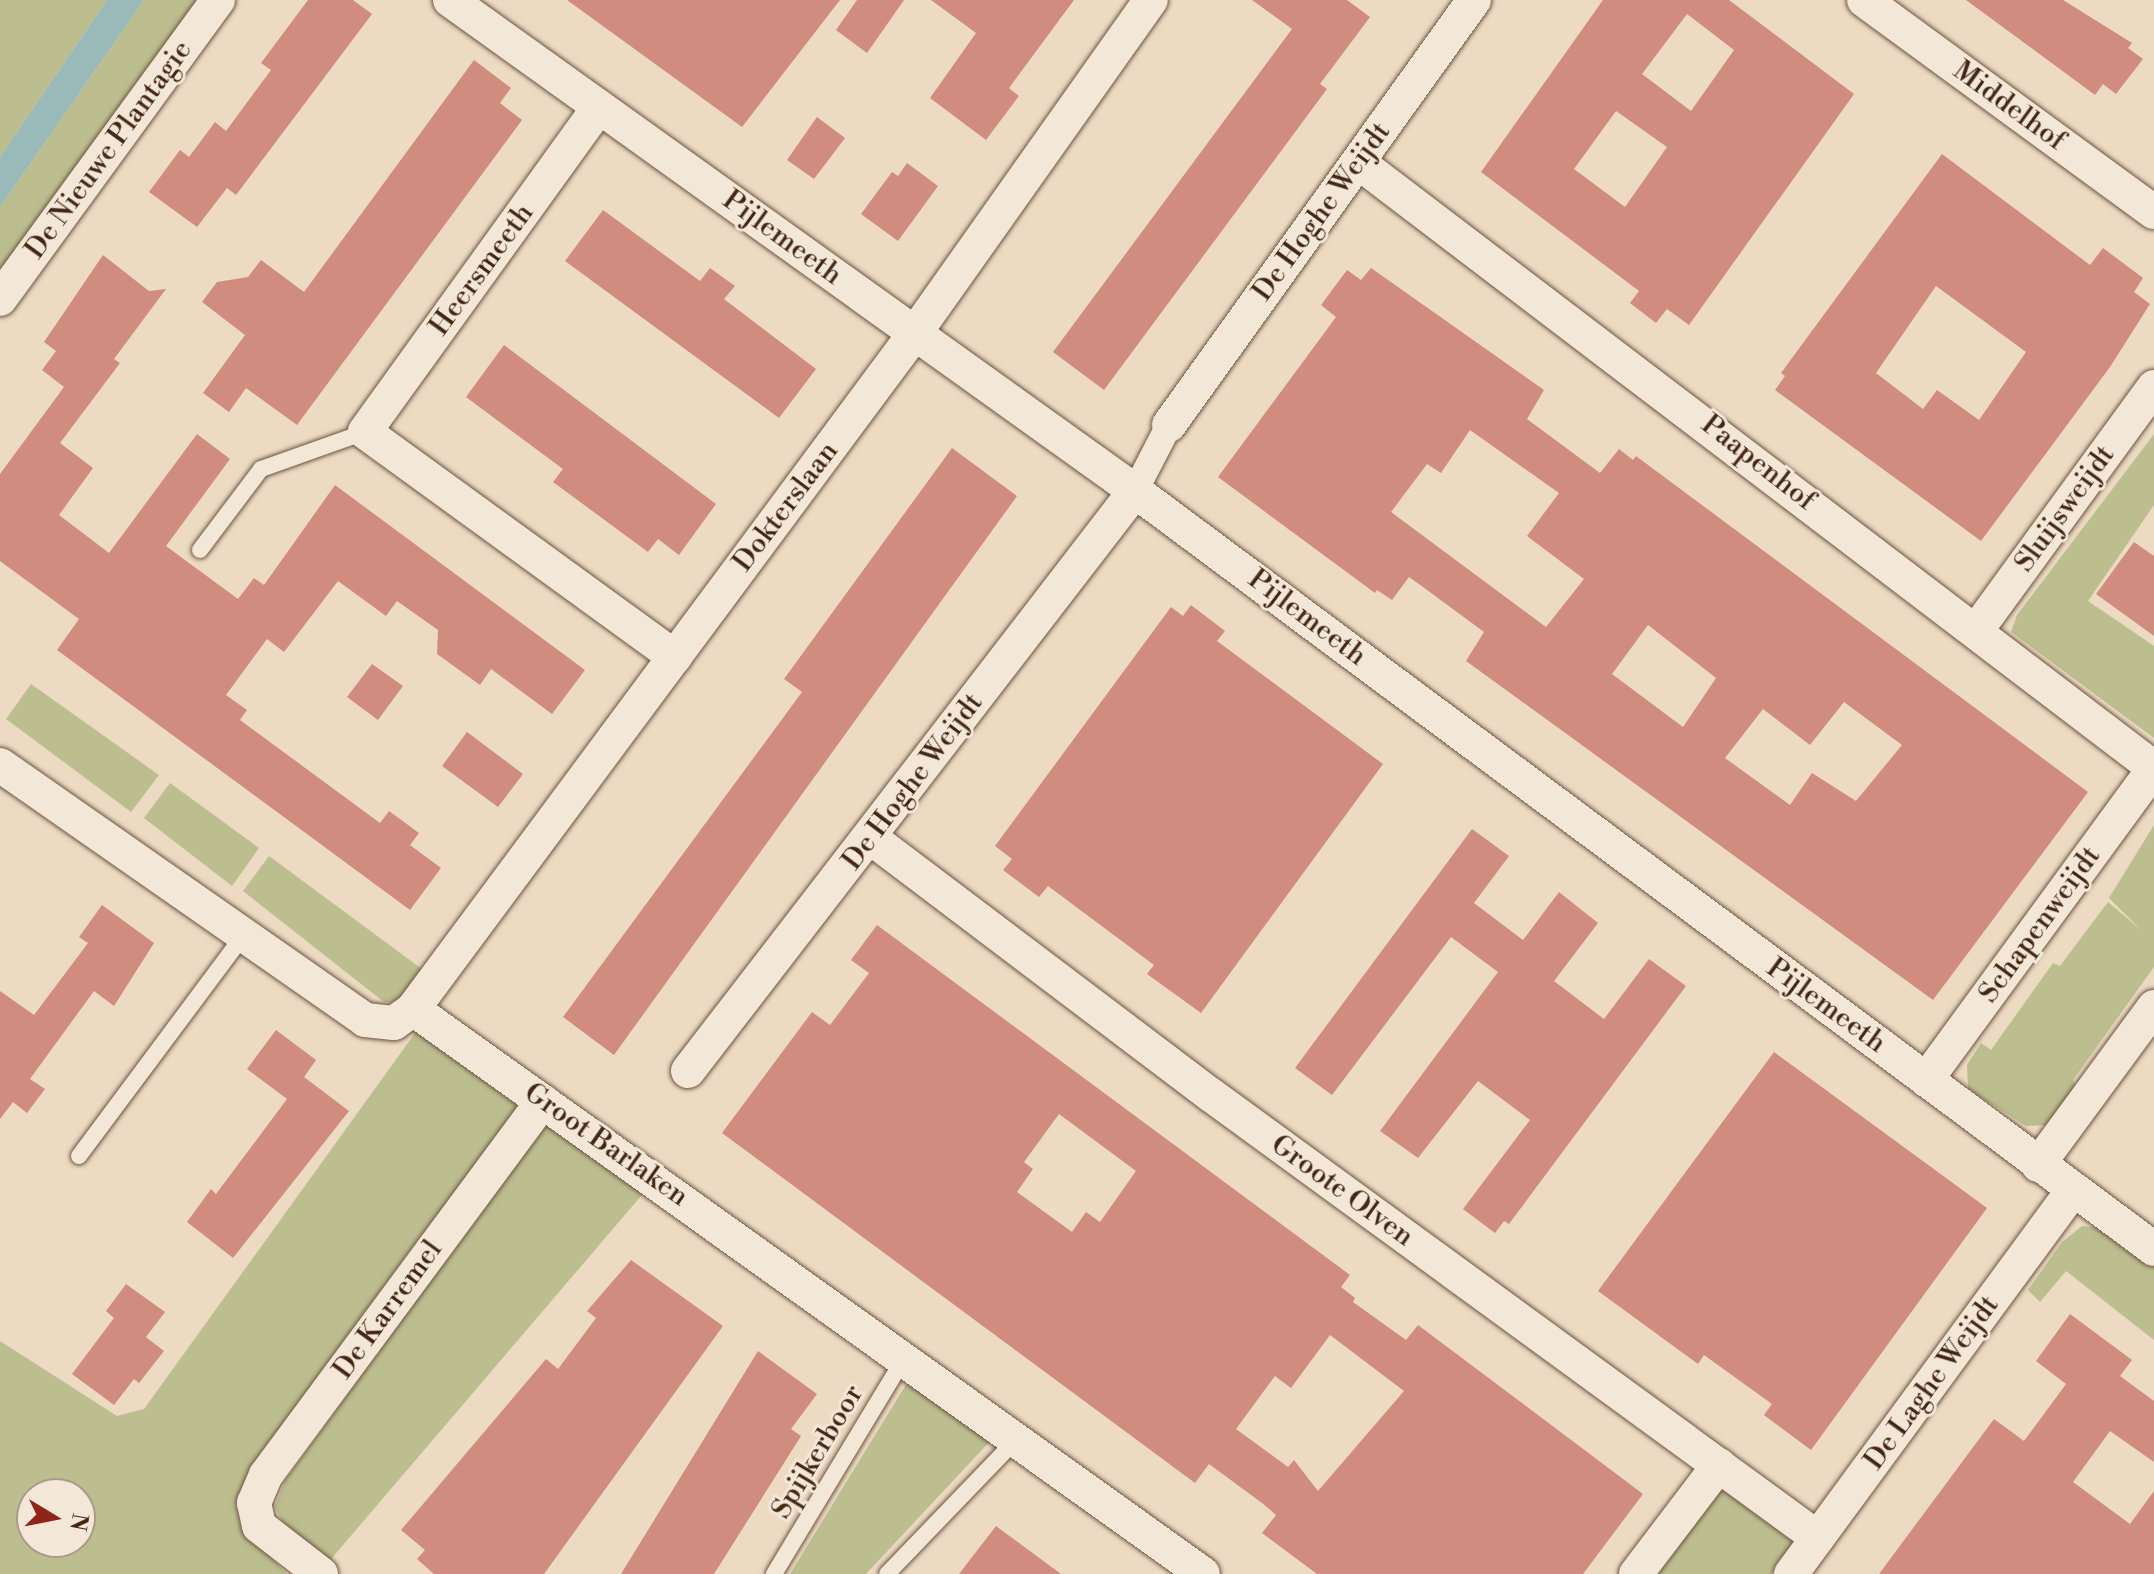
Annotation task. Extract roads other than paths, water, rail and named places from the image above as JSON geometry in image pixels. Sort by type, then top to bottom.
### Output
[{"type":"street","name":"De Nieuwe Plantagie","points":[[0,299],[218,0]]},
{"type":"street","name":"Pijlemeeth","points":[[450,0],[1135,491],[2072,1192],[2154,1249]]},
{"type":"street","name":"Dokterslaan","points":[[413,1009],[915,333],[1151,0]]},
{"type":"street","name":"De Hoghe Weijdt","points":[[1169,425],[1474,0]]},
{"type":"street","name":"Middelhof","points":[[1864,0],[2154,212]]},
{"type":"street","name":"Heersmeeth","points":[[365,432],[599,107]]},
{"type":"street","name":"Paapenhof","points":[[1358,162],[2154,769]]},
{"type":"street","name":"Sluijsweijdt","points":[[1976,631],[2154,387]]},
{"type":"street","points":[[1135,491],[1169,425]]},
{"type":"street","points":[[365,432],[675,657]]},
{"type":"street","name":"De Hoghe Weijdt","points":[[688,1071],[871,838],[1135,491]]},
{"type":"street","points":[[0,765],[242,937],[365,1020],[394,1023],[413,1009]]},
{"type":"street","name":"Schapenweijdt","points":[[1926,1080],[2154,769]]},
{"type":"street","name":"Groote Olven","points":[[871,838],[1211,1095],[1818,1538]]},
{"type":"street","points":[[2038,1165],[2154,1007]]},
{"type":"street","name":"Groot Barlaken","points":[[413,1009],[905,1357],[1203,1574]]},
{"type":"street","name":"De Karremel","points":[[321,1574],[259,1526],[254,1503],[266,1475],[543,1101]]},
{"type":"street","name":"De Laghe Weijdt","points":[[1791,1574],[2072,1192]]},
{"type":"street","points":[[1636,1574],[1719,1465]]},
{"type":"lane","points":[[200,550],[261,469],[365,432]]},
{"type":"lane","points":[[79,1156],[242,937]]},
{"type":"lane","name":"Spijkerboor","points":[[774,1574],[905,1357]]},
{"type":"lane","points":[[887,1574],[1018,1438]]},
{"type":"water","points":[[107,0],[144,0],[0,207],[0,157]]}]
